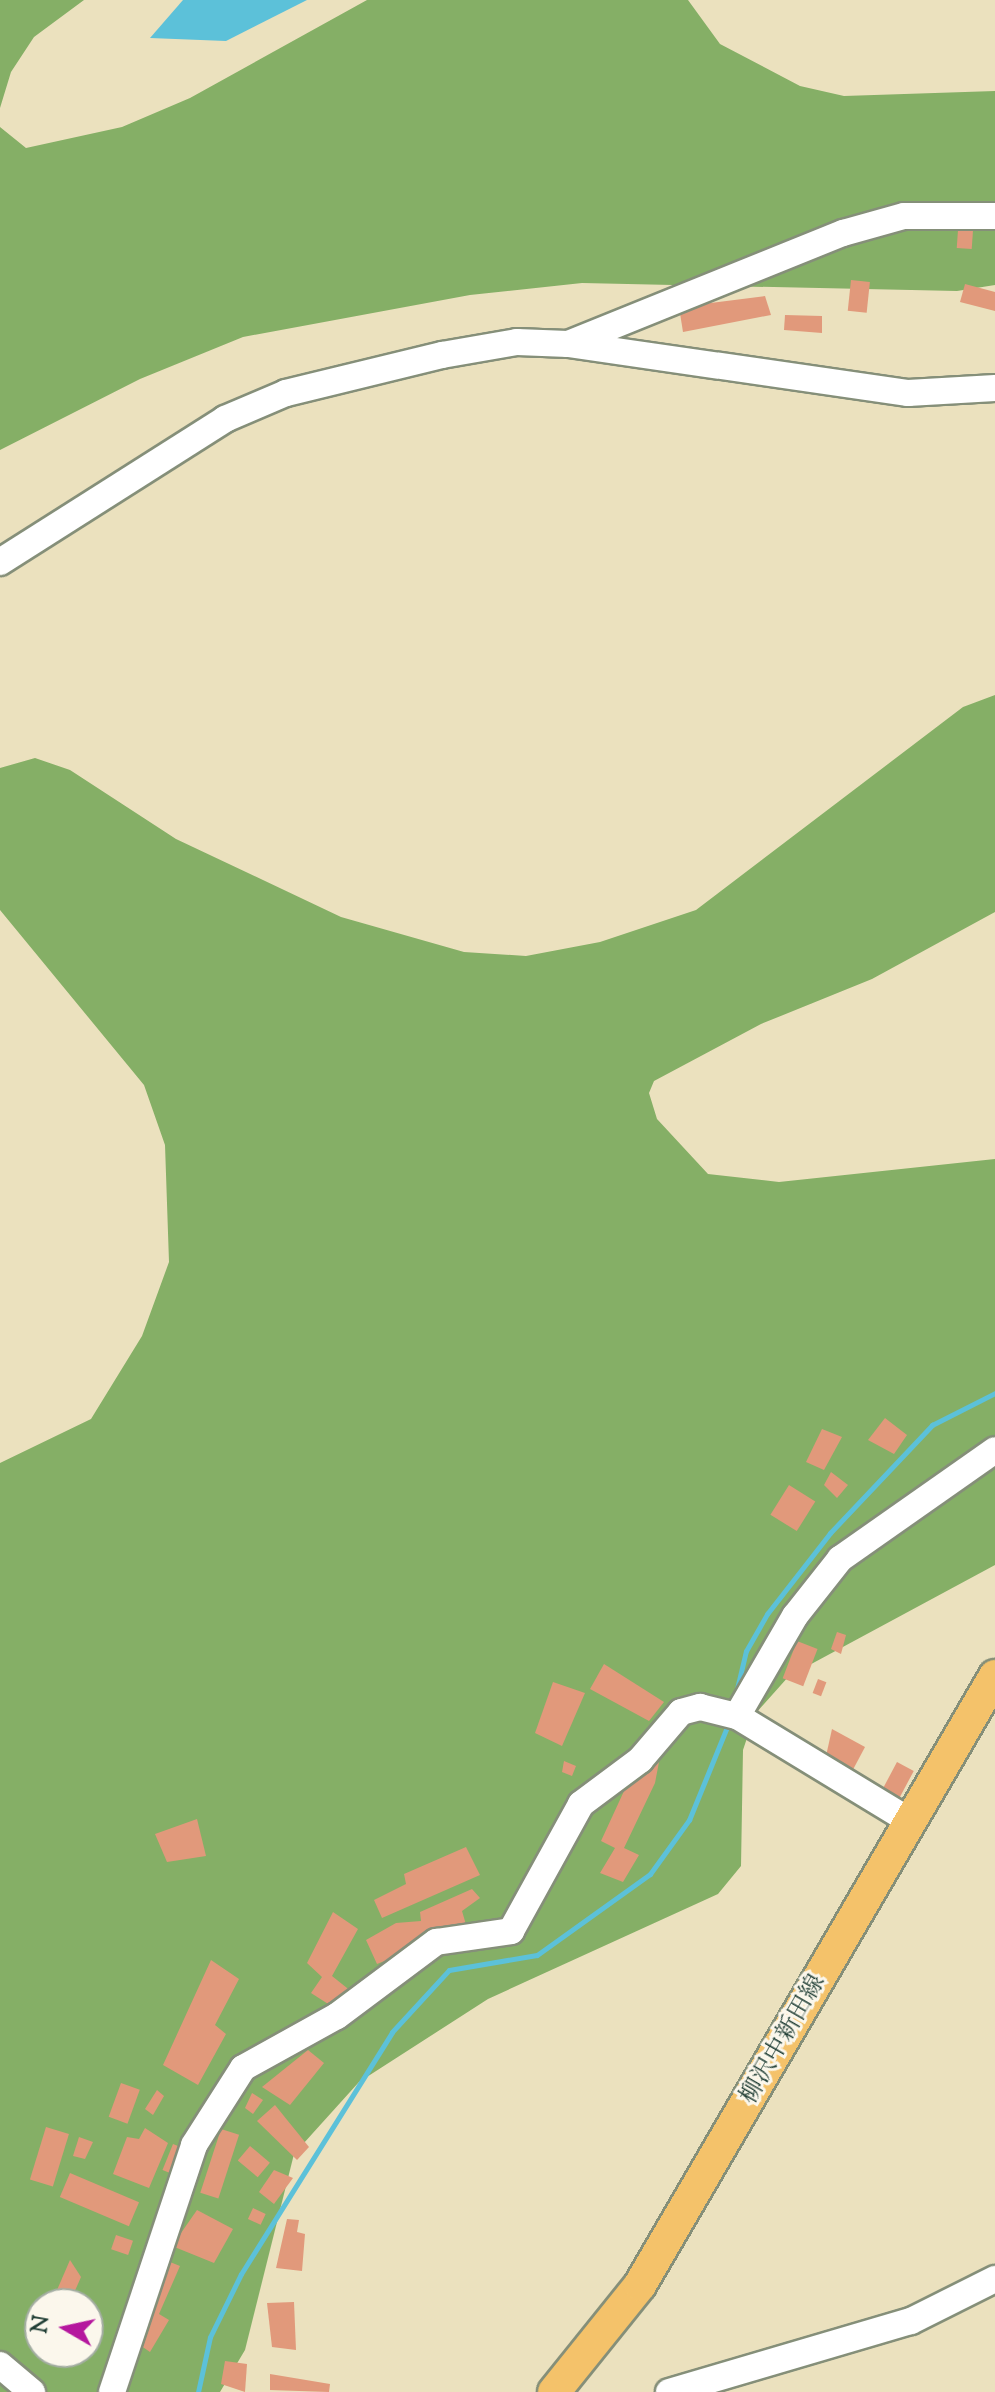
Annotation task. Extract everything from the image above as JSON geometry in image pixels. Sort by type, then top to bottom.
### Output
[{"type":"main road","name":"柳沢中新田線","points":[[559,2391],[640,2285],[995,1676]]},
{"type":"street","points":[[568,344],[843,233],[904,216],[995,216]]},
{"type":"street","points":[[0,562],[225,419],[286,393],[442,355],[517,342],[568,344],[908,393],[995,388]]},
{"type":"street","points":[[737,1716],[795,1616],[840,1559],[995,1450]]},
{"type":"street","points":[[112,2392],[194,2145],[243,2068],[337,2016],[436,1942],[511,1931],[581,1804],[632,1767],[681,1712],[700,1707],[737,1716],[911,1822]]},
{"type":"street","points":[[669,2392],[911,2321],[995,2279]]},
{"type":"street","points":[[0,2365],[32,2392]]},
{"type":"green space","points":[[0,0],[84,0],[34,37],[11,72],[0,108]]},
{"type":"green space","points":[[367,0],[688,0],[720,44],[800,86],[844,96],[995,91],[995,285],[957,291],[582,283],[470,295],[243,337],[140,379],[0,450],[0,127],[26,148],[122,127],[190,98]]},
{"type":"green space","points":[[995,695],[995,912],[872,979],[761,1024],[654,1081],[649,1093],[657,1119],[708,1174],[779,1182],[995,1159],[995,1565],[789,1676],[755,1714],[743,1750],[741,1866],[718,1894],[488,1999],[359,2082],[294,2154],[245,2350],[220,2392],[0,2392],[0,1463],[91,1419],[142,1336],[169,1262],[165,1145],[144,1085],[0,910],[0,768],[35,758],[70,770],[176,839],[341,917],[464,952],[526,956],[600,942],[696,910],[963,707]]},
{"type":"water","points":[[183,0],[307,0],[226,41],[150,38]]},
{"type":"building","points":[[958,230],[973,231],[972,249],[957,248]]},
{"type":"building","points":[[851,280],[870,282],[867,313],[848,311]]},
{"type":"building","points":[[965,284],[995,292],[995,311],[960,302]]},
{"type":"building","points":[[765,296],[771,315],[683,332],[679,307]]},
{"type":"building","points":[[785,315],[822,316],[822,333],[784,330]]},
{"type":"building","points":[[885,1418],[907,1435],[894,1454],[868,1440]]},
{"type":"building","points":[[822,1429],[842,1437],[824,1470],[806,1462]]},
{"type":"building","points":[[831,1472],[848,1485],[837,1498],[824,1485]]},
{"type":"building","points":[[789,1485],[815,1501],[797,1531],[770,1515]]},
{"type":"building","points":[[837,1632],[846,1635],[841,1654],[831,1649]]},
{"type":"building","points":[[797,1641],[818,1649],[803,1686],[783,1678]]},
{"type":"building","points":[[604,1664],[664,1702],[649,1721],[590,1689]]},
{"type":"building","points":[[818,1679],[826,1682],[821,1696],[813,1693]]},
{"type":"building","points":[[553,1682],[585,1693],[562,1746],[535,1733]]},
{"type":"building","points":[[832,1729],[865,1747],[848,1779],[824,1765]]},
{"type":"building","points":[[648,1759],[659,1762],[655,1783],[624,1848],[639,1855],[623,1882],[600,1873],[615,1848],[601,1841],[630,1778]]},
{"type":"building","points":[[564,1761],[576,1766],[572,1776],[562,1772]]},
{"type":"building","points":[[897,1762],[914,1771],[897,1803],[880,1794]]},
{"type":"building","points":[[197,1819],[206,1856],[167,1862],[155,1834]]},
{"type":"building","points":[[466,1847],[480,1875],[382,1918],[374,1900],[406,1884],[404,1874]]},
{"type":"building","points":[[472,1889],[480,1898],[462,1911],[467,1928],[377,1964],[366,1940],[396,1923],[421,1921],[420,1912]]},
{"type":"building","points":[[333,1912],[358,1929],[332,1976],[352,1992],[336,2009],[311,1993],[322,1977],[307,1963]]},
{"type":"building","points":[[211,1960],[239,1979],[215,2025],[226,2034],[198,2085],[163,2065]]},
{"type":"building","points":[[308,2050],[324,2063],[290,2105],[262,2087]]},
{"type":"building","points":[[121,2083],[140,2090],[127,2124],[109,2117]]},
{"type":"building","points":[[157,2090],[164,2096],[153,2115],[145,2109]]},
{"type":"building","points":[[252,2093],[263,2100],[253,2114],[245,2108]]},
{"type":"building","points":[[275,2105],[309,2147],[297,2160],[257,2121]]},
{"type":"building","points":[[46,2127],[69,2134],[53,2187],[30,2180]]},
{"type":"building","points":[[145,2128],[168,2143],[149,2188],[113,2174],[127,2137],[139,2139]]},
{"type":"building","points":[[221,2129],[239,2135],[218,2199],[200,2193]]},
{"type":"building","points":[[79,2137],[93,2142],[85,2159],[73,2156]]},
{"type":"building","points":[[173,2144],[188,2150],[177,2176],[163,2170]]},
{"type":"building","points":[[250,2146],[270,2163],[258,2177],[238,2161]]},
{"type":"building","points":[[274,2170],[293,2178],[274,2204],[259,2192]]},
{"type":"building","points":[[70,2173],[139,2202],[129,2226],[60,2197]]},
{"type":"building","points":[[253,2208],[266,2214],[261,2225],[248,2219]]},
{"type":"building","points":[[197,2210],[233,2229],[214,2263],[172,2246]]},
{"type":"building","points":[[287,2219],[299,2220],[297,2232],[305,2234],[302,2271],[276,2268]]},
{"type":"building","points":[[116,2235],[133,2241],[128,2255],[111,2249]]},
{"type":"building","points":[[70,2260],[81,2277],[76,2288],[58,2288]]},
{"type":"building","points":[[165,2260],[180,2266],[159,2314],[169,2320],[150,2352],[134,2341]]},
{"type":"building","points":[[294,2302],[296,2350],[272,2347],[267,2303]]},
{"type":"building","points":[[225,2361],[247,2364],[245,2392],[221,2384]]},
{"type":"building","points":[[270,2374],[330,2384],[329,2392],[270,2390]]},
{"type":"waterway","points":[[735,1697],[746,1651],[767,1614],[830,1533],[932,1425],[995,1393]]},
{"type":"waterway","points":[[198,2392],[210,2337],[241,2274],[392,2032],[449,1970],[537,1955],[650,1874],[689,1820],[729,1722]]}]
